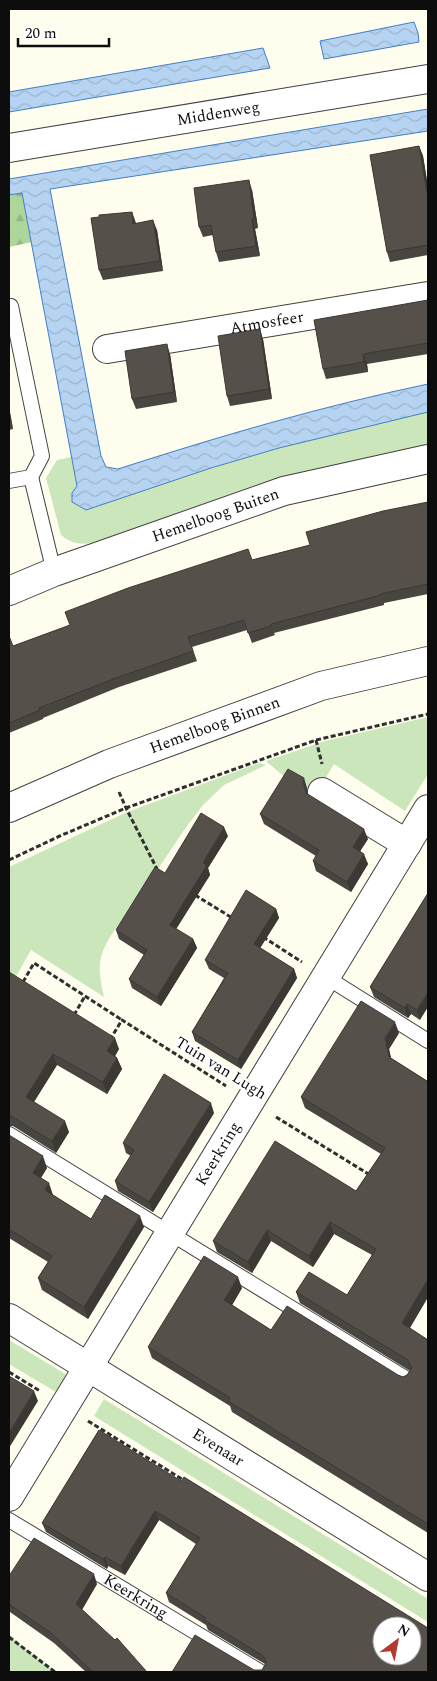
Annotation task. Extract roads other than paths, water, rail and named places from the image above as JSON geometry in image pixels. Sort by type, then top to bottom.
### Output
[{"type":"street","name":"Middenweg","points":[[9,148],[428,79]]},
{"type":"street","name":"Atmosfeer","points":[[107,348],[428,296]]},
{"type":"street","name":"Hemelboog Buiten","points":[[9,592],[54,572],[284,491],[428,459]]},
{"type":"street","name":"Hemelboog Binnen","points":[[9,808],[109,764],[321,686],[428,661]]},
{"type":"street","points":[[322,792],[407,844]]},
{"type":"street","name":"Keerkring","points":[[9,1497],[428,809]]},
{"type":"street","name":"Evenaar","points":[[9,1318],[428,1577]]},
{"type":"lane","points":[[11,306],[42,456],[31,477],[54,572]]},
{"type":"lane","points":[[9,481],[31,477]]},
{"type":"lane","points":[[326,977],[428,1041]]},
{"type":"lane","points":[[9,1134],[407,1379]]},
{"type":"lane","name":"Keerkring","points":[[9,1520],[261,1672]]},
{"type":"water","points":[[414,22],[419,42],[324,59],[320,41]]},
{"type":"water","points":[[263,48],[270,68],[9,112],[9,92]]},
{"type":"water","points":[[428,109],[428,131],[50,189],[101,456],[106,467],[118,469],[272,422],[428,384],[428,412],[279,448],[211,468],[86,510],[72,502],[72,493],[77,486],[22,193],[9,195],[9,179]]}]
